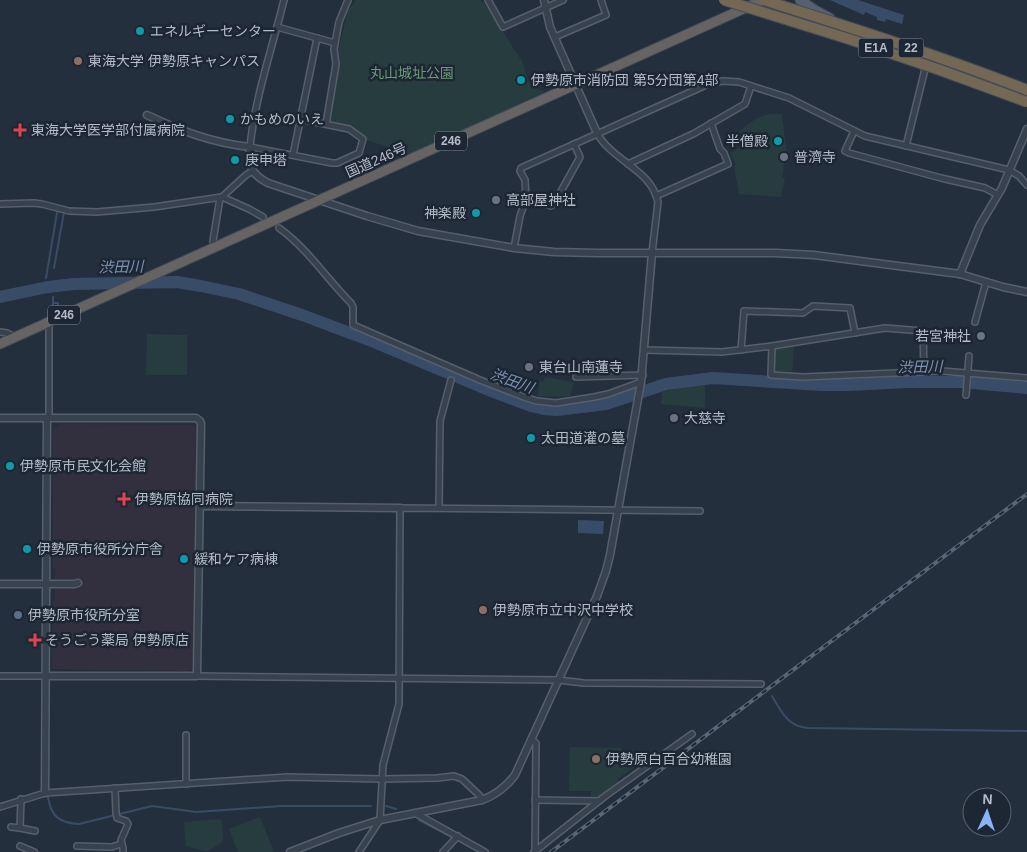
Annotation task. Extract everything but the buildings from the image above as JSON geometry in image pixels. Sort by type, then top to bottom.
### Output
[{"type":"highway","name":"E1A","points":[[724,0],[878,49],[1027,102]]},
{"type":"highway","name":"E1A","points":[[764,0],[943,58],[1027,90]]},
{"type":"highway","name":"国道246号","points":[[0,344],[764,0]]},
{"type":"main road","name":"22","points":[[786,0],[810,18],[851,37],[1027,95]]},
{"type":"main road","name":"22","points":[[800,0],[815,10],[854,29],[1027,85]]},
{"type":"street","points":[[284,0],[259,92],[250,147],[250,164],[253,171],[268,183],[418,231],[514,248],[554,252],[797,254],[960,274],[1027,292]]},
{"type":"street","points":[[326,124],[336,64],[335,43],[339,22],[348,0]]},
{"type":"street","points":[[488,0],[503,27],[563,0]]},
{"type":"street","points":[[290,852],[380,820],[482,800],[492,796],[511,781],[597,596],[606,571],[643,375],[652,253],[658,202],[645,177],[610,151],[602,142],[550,27],[544,0]]},
{"type":"street","points":[[555,37],[606,15],[601,0]]},
{"type":"street","points":[[278,27],[335,43]]},
{"type":"street","points":[[293,155],[317,38]]},
{"type":"street","points":[[906,146],[927,62]]},
{"type":"street","points":[[514,248],[520,216],[526,199],[525,180],[520,170],[521,168],[710,83],[723,81],[732,81],[789,98],[864,136],[1009,170],[1019,176],[1027,185]]},
{"type":"street","points":[[628,164],[693,134],[745,104],[751,86]]},
{"type":"street","points":[[147,115],[196,136],[222,143],[337,163],[358,153],[363,141],[362,138],[349,129],[300,119]]},
{"type":"street","points":[[656,196],[728,164],[711,124]]},
{"type":"street","points":[[960,274],[977,231],[998,196],[1027,129]]},
{"type":"street","points":[[854,131],[846,151],[849,154],[985,188],[998,196]]},
{"type":"street","points":[[526,199],[551,206],[554,204],[580,157],[574,144]]},
{"type":"street","points":[[214,248],[213,241],[221,197],[253,171]]},
{"type":"street","points":[[0,204],[34,203],[70,211],[97,212],[154,207],[221,197],[263,217]]},
{"type":"street","points":[[279,228],[306,252],[351,303],[354,307],[353,325],[455,369],[524,397],[556,403],[601,396],[641,384]]},
{"type":"street","points":[[975,322],[986,282]]},
{"type":"street","points":[[741,350],[744,311],[803,314],[813,306],[850,308],[855,333]]},
{"type":"street","points":[[45,793],[49,322]]},
{"type":"street","points":[[645,350],[722,352],[885,328],[923,331],[924,372]]},
{"type":"street","points":[[0,332],[7,333],[15,338]]},
{"type":"street","points":[[772,346],[771,375],[803,377],[942,371],[1027,378]]},
{"type":"street","points":[[966,395],[969,356]]},
{"type":"street","points":[[576,376],[643,375]]},
{"type":"street","points":[[439,508],[440,421],[451,380]]},
{"type":"street","points":[[0,418],[198,419],[201,424],[198,673],[196,676]]},
{"type":"street","points":[[200,506],[700,511]]},
{"type":"street","points":[[359,852],[380,820],[382,779],[386,751],[399,704],[400,508]]},
{"type":"street","points":[[0,584],[78,584]]},
{"type":"street","points":[[0,676],[400,678],[558,680],[593,683],[761,684]]},
{"type":"street","points":[[535,852],[599,801],[692,734]]},
{"type":"street","points":[[186,735],[186,784]]},
{"type":"street","points":[[531,739],[536,742],[535,852]]},
{"type":"street","points":[[0,807],[45,793],[287,777],[382,779],[458,776],[480,794],[482,800]]},
{"type":"street","points":[[115,788],[116,815],[128,824],[120,840],[122,852]]},
{"type":"street","points":[[20,828],[21,799]]},
{"type":"street","points":[[535,800],[599,801]]},
{"type":"street","points":[[415,813],[485,852]]},
{"type":"street","points":[[11,827],[35,832]]},
{"type":"street","points":[[443,852],[458,836]]},
{"type":"street","points":[[77,846],[112,846],[122,844]]},
{"type":"street","points":[[20,846],[34,852]]},
{"type":"shaded area","name":"伊勢原協同病院","points":[[59,424],[192,425],[196,429],[193,668],[188,671],[52,669],[53,601],[55,600],[55,568],[53,568],[53,429]]},
{"type":"green space","name":"丸山城址公園","points":[[356,0],[480,0],[484,3],[522,61],[530,85],[545,92],[415,152],[400,155],[396,150],[367,140],[366,136],[350,126],[330,120],[339,63],[338,51],[348,11]]},
{"type":"green space","points":[[769,114],[782,114],[786,150],[782,177],[785,178],[781,197],[739,194],[734,166],[736,165],[730,153],[743,145],[738,133],[752,121]]},
{"type":"green space","points":[[147,334],[187,335],[187,375],[146,375]]},
{"type":"green space","points":[[794,346],[792,374],[776,373],[773,371],[774,349]]},
{"type":"green space","points":[[508,377],[535,382],[532,394],[506,385]]},
{"type":"green space","points":[[545,377],[574,382],[570,396],[538,396],[539,381],[543,382]]},
{"type":"green space","points":[[705,385],[705,408],[661,404],[662,392]]},
{"type":"green space","points":[[570,747],[634,750],[642,761],[618,779],[618,785],[600,798],[591,798],[591,791],[569,791]]},
{"type":"green space","points":[[260,817],[274,852],[238,852],[229,829]]},
{"type":"green space","points":[[220,819],[222,821],[223,842],[208,851],[186,846],[184,822]]},
{"type":"water","points":[[830,0],[858,0],[904,15],[902,24],[886,19],[885,22],[877,20],[877,17],[865,12],[864,15]]},
{"type":"water","points":[[578,520],[604,521],[603,534],[578,533]]},
{"type":"waterway","points":[[54,268],[64,212]]},
{"type":"waterway","points":[[46,278],[57,213]]},
{"type":"waterway","name":"渋田川","points":[[0,297],[48,287],[74,284],[177,282],[201,286],[239,294],[302,315],[374,342],[496,393],[544,409],[557,410],[606,404],[666,384],[713,378],[822,385],[962,382],[1027,388]]},
{"type":"waterway","name":"渋田川","points":[[46,283],[48,287]]},
{"type":"waterway","points":[[53,297],[53,312]]},
{"type":"waterway","points":[[53,303],[58,303],[58,310]]},
{"type":"waterway","points":[[772,696],[788,719],[797,726],[808,728],[1027,731]]},
{"type":"waterway","points":[[48,797],[51,810],[57,818],[79,824],[152,806],[196,812],[281,806],[371,806]]},
{"type":"waterway","points":[[386,806],[396,809]]},
{"type":"waterway","points":[[419,820],[452,837]]},
{"type":"waterway","points":[[460,841],[469,846]]},
{"type":"railway","points":[[551,852],[1027,494]]},
{"type":"place","name":"エネルギーセンター","points":[[140,31]]},
{"type":"place","name":"東海大学 伊勢原キャンパス","points":[[78,61]]},
{"type":"place","name":"伊勢原市消防団 第5分団第4部","points":[[521,80]]},
{"type":"place","name":"かもめのいえ","points":[[230,119]]},
{"type":"place","name":"東海大学医学部付属病院","points":[[20,130]]},
{"type":"place","name":"半僧殿","points":[[778,141]]},
{"type":"place","name":"普濟寺","points":[[784,157]]},
{"type":"place","name":"庚申塔","points":[[235,160]]},
{"type":"place","name":"高部屋神社","points":[[496,200]]},
{"type":"place","name":"神楽殿","points":[[476,213]]},
{"type":"place","name":"若宮神社","points":[[981,336]]},
{"type":"place","name":"東台山南蓮寺","points":[[529,367]]},
{"type":"place","name":"大慈寺","points":[[674,418]]},
{"type":"place","name":"太田道灌の墓","points":[[531,438]]},
{"type":"place","name":"伊勢原市民文化会館","points":[[10,466]]},
{"type":"place","name":"伊勢原協同病院","points":[[124,499]]},
{"type":"place","name":"伊勢原市役所分庁舎","points":[[27,549]]},
{"type":"place","name":"緩和ケア病棟","points":[[184,559]]},
{"type":"place","name":"伊勢原市立中沢中学校","points":[[483,610]]},
{"type":"place","name":"伊勢原市役所分室","points":[[18,615]]},
{"type":"place","name":"そうごう薬局 伊勢原店","points":[[35,640]]},
{"type":"place","name":"伊勢原白百合幼稚園","points":[[596,759]]}]
